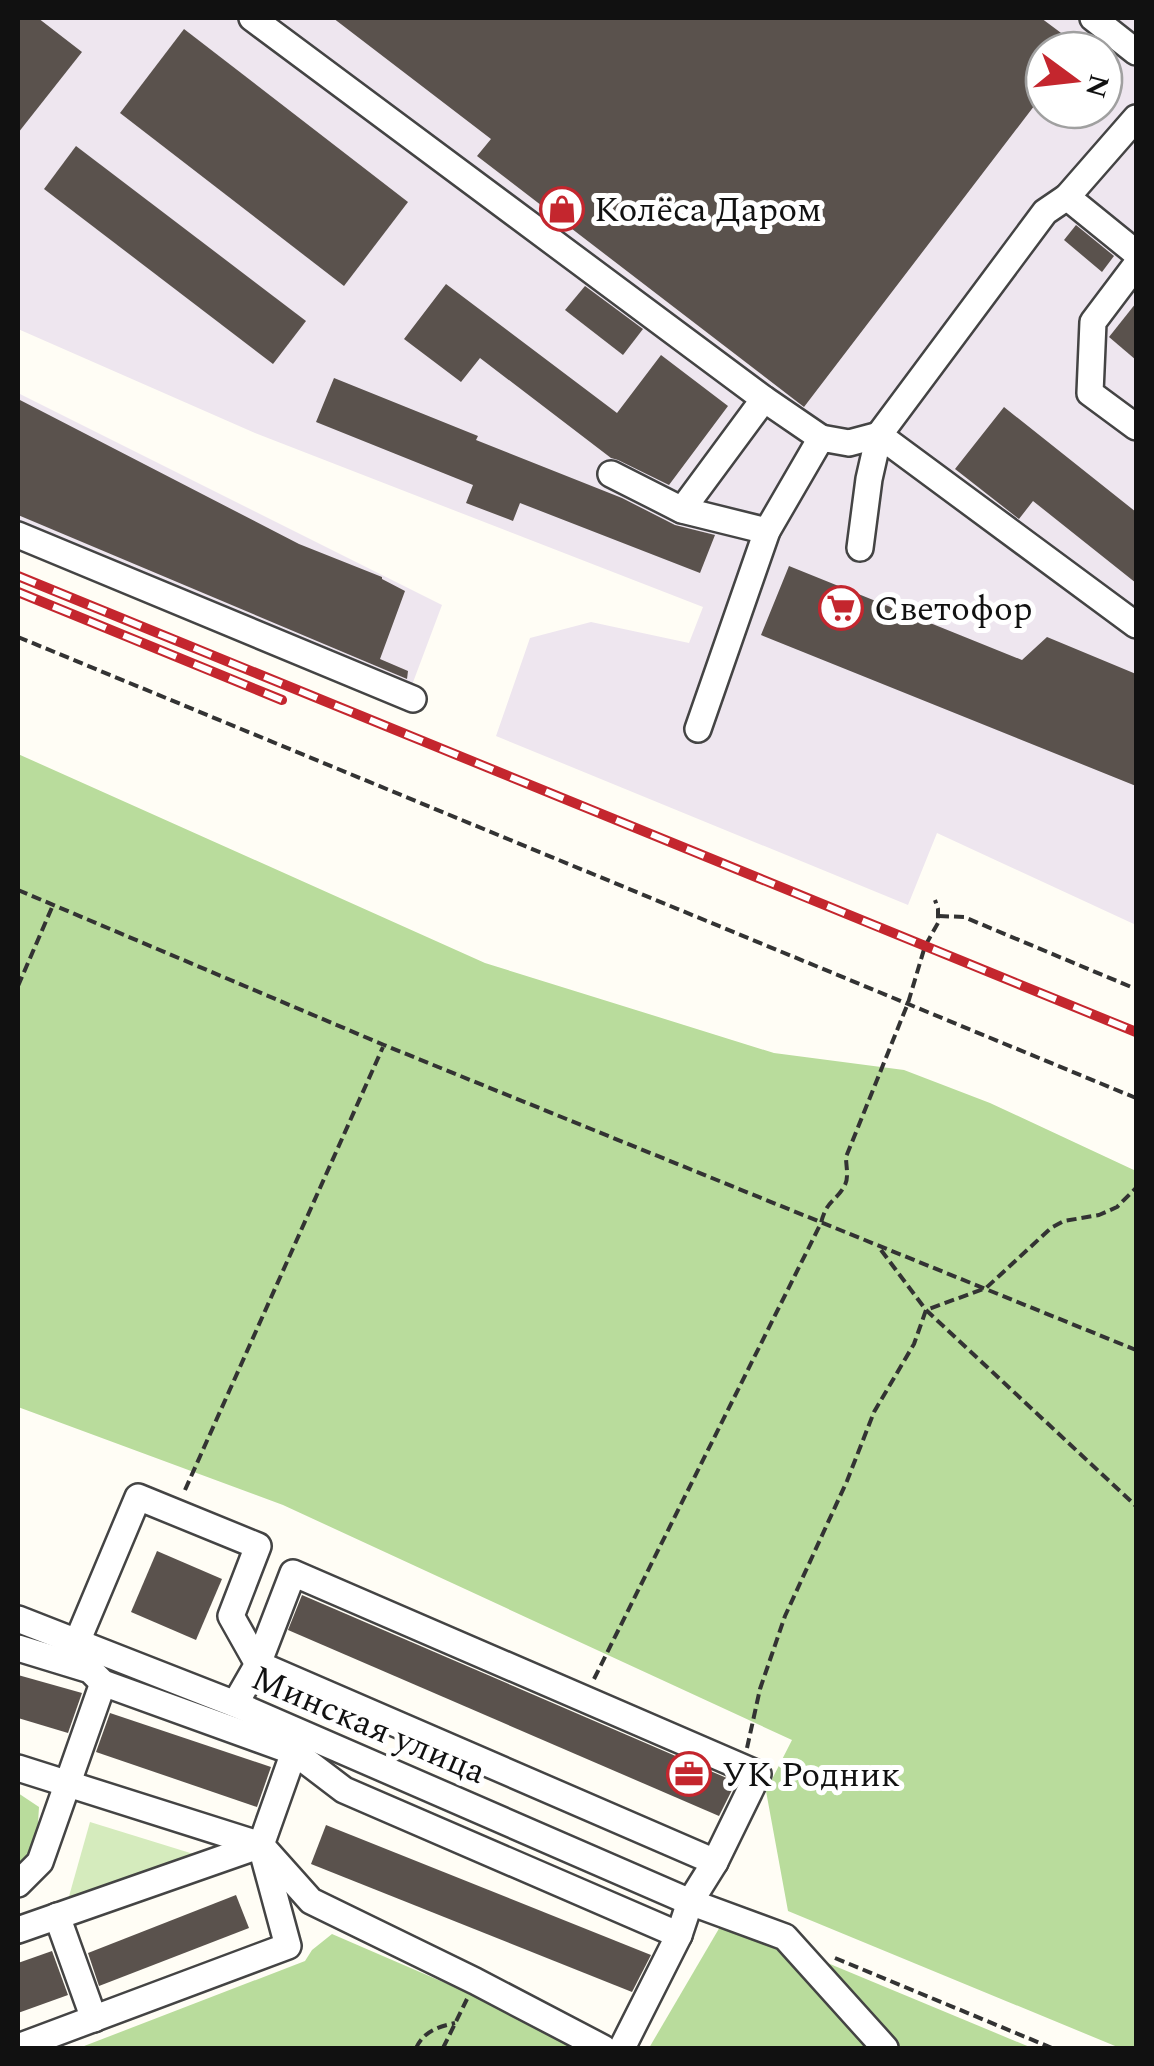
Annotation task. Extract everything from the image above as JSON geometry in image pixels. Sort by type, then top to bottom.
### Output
[{"type":"street","points":[[252,18],[821,438],[849,443],[879,435]]},
{"type":"street","points":[[1092,18],[1136,52]]},
{"type":"street","points":[[860,548],[879,435],[1045,212],[1067,197],[1136,118]]},
{"type":"street","points":[[1067,197],[1136,252]]},
{"type":"street","points":[[1136,265],[1093,322],[1090,393],[1136,427]]},
{"type":"street","points":[[682,510],[764,399]]},
{"type":"street","points":[[879,435],[1136,625]]},
{"type":"street","points":[[698,729],[767,531],[821,438]]},
{"type":"street","points":[[611,474],[682,510],[767,531]]},
{"type":"street","points":[[18,535],[412,700]]},
{"type":"street","points":[[76,1642],[138,1497],[258,1546],[230,1616],[258,1664],[715,1862]]},
{"type":"street","points":[[235,1704],[258,1664],[294,1572],[758,1774],[715,1862],[690,1902],[679,1935],[622,2048]]},
{"type":"street","name":"Минская улица","points":[[18,1620],[235,1704],[690,1902],[785,1937],[885,2048]]},
{"type":"street","points":[[18,1648],[90,1670],[103,1684],[294,1752],[344,1790],[679,1935]]},
{"type":"street","points":[[18,1884],[40,1862],[103,1684]]},
{"type":"street","points":[[18,2046],[288,1946],[261,1845],[294,1752]]},
{"type":"street","points":[[18,1768],[261,1845],[311,1901],[603,2048]]},
{"type":"street","points":[[18,1930],[261,1845]]},
{"type":"street","points":[[57,1916],[94,2019]]},
{"type":"path","points":[[18,636],[1136,1098]]},
{"type":"path","points":[[18,890],[384,1045],[1136,1350]]},
{"type":"path","points":[[584,1699],[821,1224],[825,1208],[845,1185],[846,1157],[908,1002],[925,946],[938,924],[935,900]]},
{"type":"path","points":[[18,986],[53,905]]},
{"type":"path","points":[[939,916],[964,918],[1136,989]]},
{"type":"path","points":[[175,1513],[384,1045]]},
{"type":"path","points":[[926,1310],[986,1288],[1051,1228],[1064,1220],[1100,1215],[1117,1207],[1136,1188]]},
{"type":"path","points":[[878,1247],[926,1310],[1136,1506]]},
{"type":"path","points":[[743,1768],[760,1689],[784,1616],[847,1481],[874,1412],[914,1344],[926,1310]]},
{"type":"path","points":[[821,1952],[1052,2048]]},
{"type":"path","points":[[416,2048],[434,2028],[455,2023],[443,2048]]},
{"type":"shaded area","points":[[18,18],[1136,18],[1136,925],[937,833],[908,905],[496,736],[530,638],[591,622],[689,643],[703,607],[255,433],[18,329]]},
{"type":"shaded area","points":[[18,393],[442,605],[409,693],[18,528]]},
{"type":"green space","points":[[18,754],[485,963],[774,1053],[904,1070],[990,1103],[1136,1171],[1136,2048],[1120,2048],[788,1911],[766,1791],[792,1740],[283,1505],[18,1407]]},
{"type":"green space","points":[[18,1793],[39,1807],[36,1855],[18,1868]]},
{"type":"green space","points":[[90,1822],[200,1856],[66,1907]]},
{"type":"green space","points":[[724,1920],[1032,2048],[649,2048]]},
{"type":"green space","points":[[332,1934],[583,2048],[79,2048],[305,1961]]},
{"type":"building","points":[[18,18],[38,18],[82,52],[18,133]]},
{"type":"building","points":[[333,18],[1041,18],[1057,30],[1024,30],[1024,119],[804,407],[477,156],[491,139]]},
{"type":"building","points":[[184,29],[408,202],[344,286],[120,113]]},
{"type":"building","points":[[76,146],[306,321],[273,364],[44,189]]},
{"type":"building","points":[[1076,225],[1114,256],[1102,272],[1064,240]]},
{"type":"building","points":[[446,284],[617,413],[661,355],[728,406],[669,485],[611,458],[480,358],[461,382],[404,339]]},
{"type":"building","points":[[585,286],[643,329],[623,355],[565,310]]},
{"type":"building","points":[[1136,303],[1136,360],[1109,337]]},
{"type":"building","points":[[334,378],[622,498],[675,525],[715,535],[700,573],[520,503],[513,521],[466,503],[473,485],[316,422]]},
{"type":"building","points":[[18,399],[299,544],[382,577],[405,591],[380,659],[408,671],[407,679],[18,515]]},
{"type":"building","points":[[1004,407],[1136,512],[1136,583],[1033,501],[1019,519],[955,469]]},
{"type":"building","points":[[789,566],[1022,660],[1047,637],[1136,674],[1136,786],[761,635]]},
{"type":"building","points":[[157,1551],[222,1579],[196,1640],[131,1612]]},
{"type":"building","points":[[302,1595],[736,1782],[719,1816],[288,1630]]},
{"type":"building","points":[[18,1675],[82,1693],[68,1733],[18,1718]]},
{"type":"building","points":[[110,1713],[271,1767],[257,1807],[96,1752]]},
{"type":"building","points":[[326,1825],[651,1955],[632,1992],[311,1864]]},
{"type":"building","points":[[236,1895],[249,1928],[99,1986],[88,1953]]},
{"type":"building","points":[[52,1951],[68,1995],[18,2013],[18,1963]]},
{"type":"railway","points":[[18,576],[1136,1032]]},
{"type":"railway","points":[[18,592],[282,700]]},
{"type":"place","name":"Колёса Даром","points":[[562,209]]},
{"type":"place","name":"Светофор","points":[[841,608]]},
{"type":"place","name":"УК Родник","points":[[689,1774]]}]
